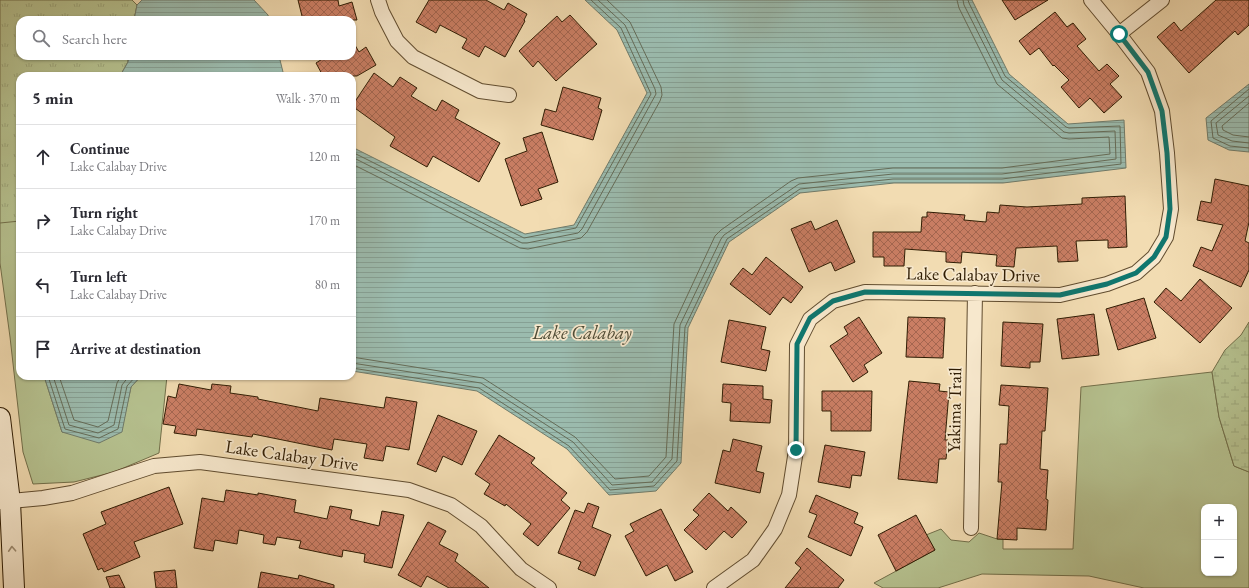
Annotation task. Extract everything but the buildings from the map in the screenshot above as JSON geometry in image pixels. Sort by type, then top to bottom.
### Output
[{"type":"street","points":[[378,0],[396,41],[413,57],[480,91],[509,95]]},
{"type":"street","name":"Lake Calabay Drive","points":[[714,588],[753,560],[775,529],[789,494],[796,450],[797,344],[810,318],[833,301],[865,292],[1060,295],[1107,284],[1136,273],[1154,257],[1166,237],[1170,209],[1167,153],[1162,111],[1148,72],[1092,0]]},
{"type":"street","points":[[1119,34],[1162,0]]},
{"type":"street","name":"Yakima Trail","points":[[971,528],[974,293]]},
{"type":"street","points":[[0,418],[5,502],[14,588]]},
{"type":"street","name":"Lake Calabay Drive","points":[[5,502],[72,493],[154,466],[200,462],[409,490],[451,506],[481,526],[521,570],[549,588]]},
{"type":"green space","points":[[0,0],[132,0],[137,5],[135,16],[16,16],[16,60],[126,60],[122,72],[16,72],[16,380],[45,380],[62,432],[121,432],[131,387],[137,380],[167,380],[159,453],[114,472],[74,482],[33,484],[23,452],[0,263]]},
{"type":"green space","points":[[0,0],[132,0],[137,5],[135,16],[16,16],[16,60],[128,60],[128,62],[122,72],[16,72],[16,221],[0,223]]},
{"type":"green space","points":[[1249,322],[1249,472],[1234,466],[1219,417],[1212,372],[1225,350],[1241,335]]},
{"type":"green space","points":[[1212,372],[1219,417],[1234,466],[1249,472],[1249,588],[1144,588],[1089,576],[982,574],[938,588],[883,588],[874,583],[935,550],[926,535],[941,529],[951,540],[969,542],[979,533],[997,539],[1003,539],[1003,549],[1073,549],[1081,387]]},
{"type":"water","points":[[142,0],[254,0],[268,16],[135,16],[137,5]]},
{"type":"water","name":"Lake Calabay","points":[[585,0],[972,0],[1009,74],[1068,124],[1124,120],[1126,168],[1003,183],[894,183],[800,193],[729,242],[688,328],[681,463],[656,491],[609,495],[567,449],[477,391],[356,372],[356,149],[525,234],[574,225],[647,93],[617,30]]},
{"type":"water","points":[[128,60],[280,60],[283,72],[122,72]]},
{"type":"water","points":[[1249,84],[1249,152],[1229,150],[1208,140],[1206,118]]},
{"type":"water","points":[[45,380],[137,380],[131,387],[122,432],[99,443],[62,432]]},
{"type":"route","points":[[796,450],[797,344],[810,318],[833,301],[865,292],[1060,295],[1107,284],[1136,273],[1154,257],[1166,237],[1170,209],[1167,153],[1162,111],[1148,72],[1119,34]]}]
